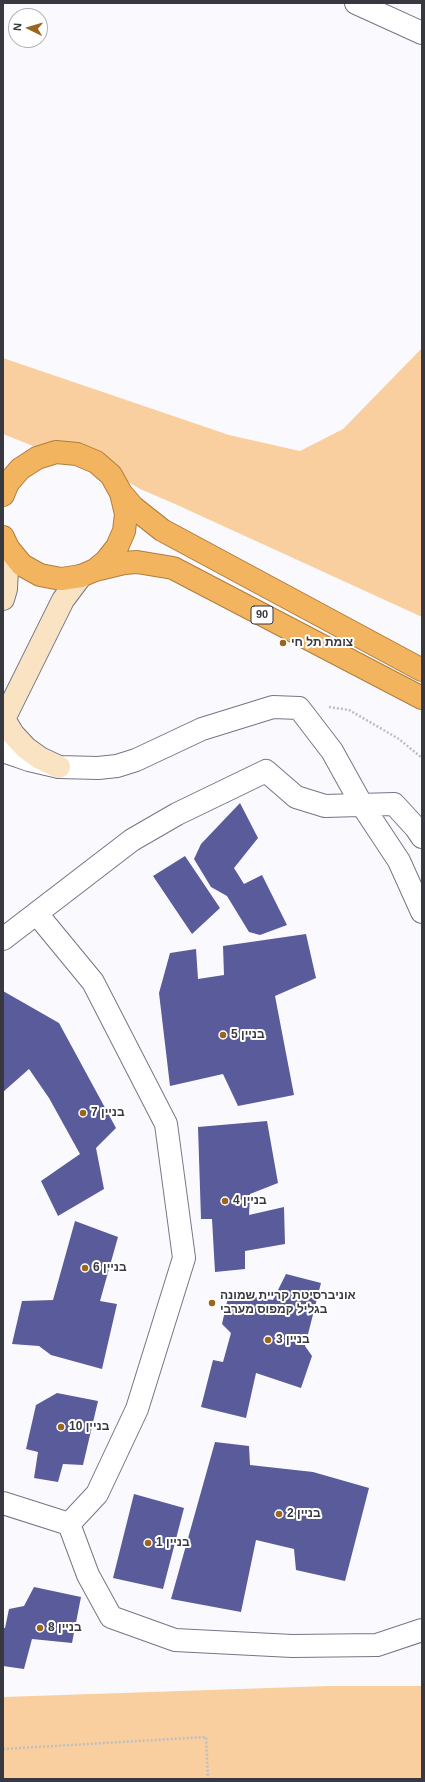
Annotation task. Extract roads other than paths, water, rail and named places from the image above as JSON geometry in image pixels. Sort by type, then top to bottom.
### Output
[{"type":"highway","name":"90","points":[[3,495],[8,483],[20,469],[37,458],[56,452],[77,454],[96,462],[111,475],[133,507],[162,530],[422,670]]},
{"type":"highway","name":"90","points":[[3,462],[30,462]]},
{"type":"highway","name":"90","points":[[88,573],[106,561],[117,548],[124,531],[126,514],[122,493]]},
{"type":"highway","name":"90","points":[[6,543],[22,565],[40,575],[61,579],[124,563],[137,562],[173,568],[422,698]]},
{"type":"main road","points":[[3,600],[6,589],[6,543]]},
{"type":"main road","points":[[59,767],[40,758],[26,748],[3,720],[63,600],[88,573]]},
{"type":"street","points":[[356,3],[422,33]]},
{"type":"street","points":[[3,751],[29,760],[59,767],[98,768],[117,766],[141,757],[202,729],[273,707],[299,708],[332,751],[362,805],[398,861],[422,912]]},
{"type":"street","points":[[3,939],[132,840],[177,814],[266,771],[296,797],[325,806],[394,804],[416,828],[422,838]]},
{"type":"street","points":[[37,914],[93,982],[166,1124],[184,1258],[137,1409],[97,1494],[69,1524]]},
{"type":"street","points":[[3,1503],[69,1524]]},
{"type":"street","points":[[69,1524],[88,1575],[111,1617],[175,1640],[292,1646],[377,1645],[422,1630]]},
{"type":"place","name":"צומת תל חי","points":[[283,643]]},
{"type":"place","name":"בניין 5","points":[[223,1035]]},
{"type":"place","name":"בניין 7","points":[[83,1113]]},
{"type":"place","name":"בניין 4","points":[[225,1201]]},
{"type":"place","name":"בניין 6","points":[[85,1268]]},
{"type":"place","name":"אוניברסיטת קריית שמונה בגליל קמפוס מערבי","points":[[212,1303]]},
{"type":"place","name":"בניין 3","points":[[268,1340]]},
{"type":"place","name":"בניין 10","points":[[61,1427]]},
{"type":"place","name":"בניין 2","points":[[279,1514]]},
{"type":"place","name":"בניין 1","points":[[148,1543]]},
{"type":"place","name":"בניין 8","points":[[40,1628]]}]
